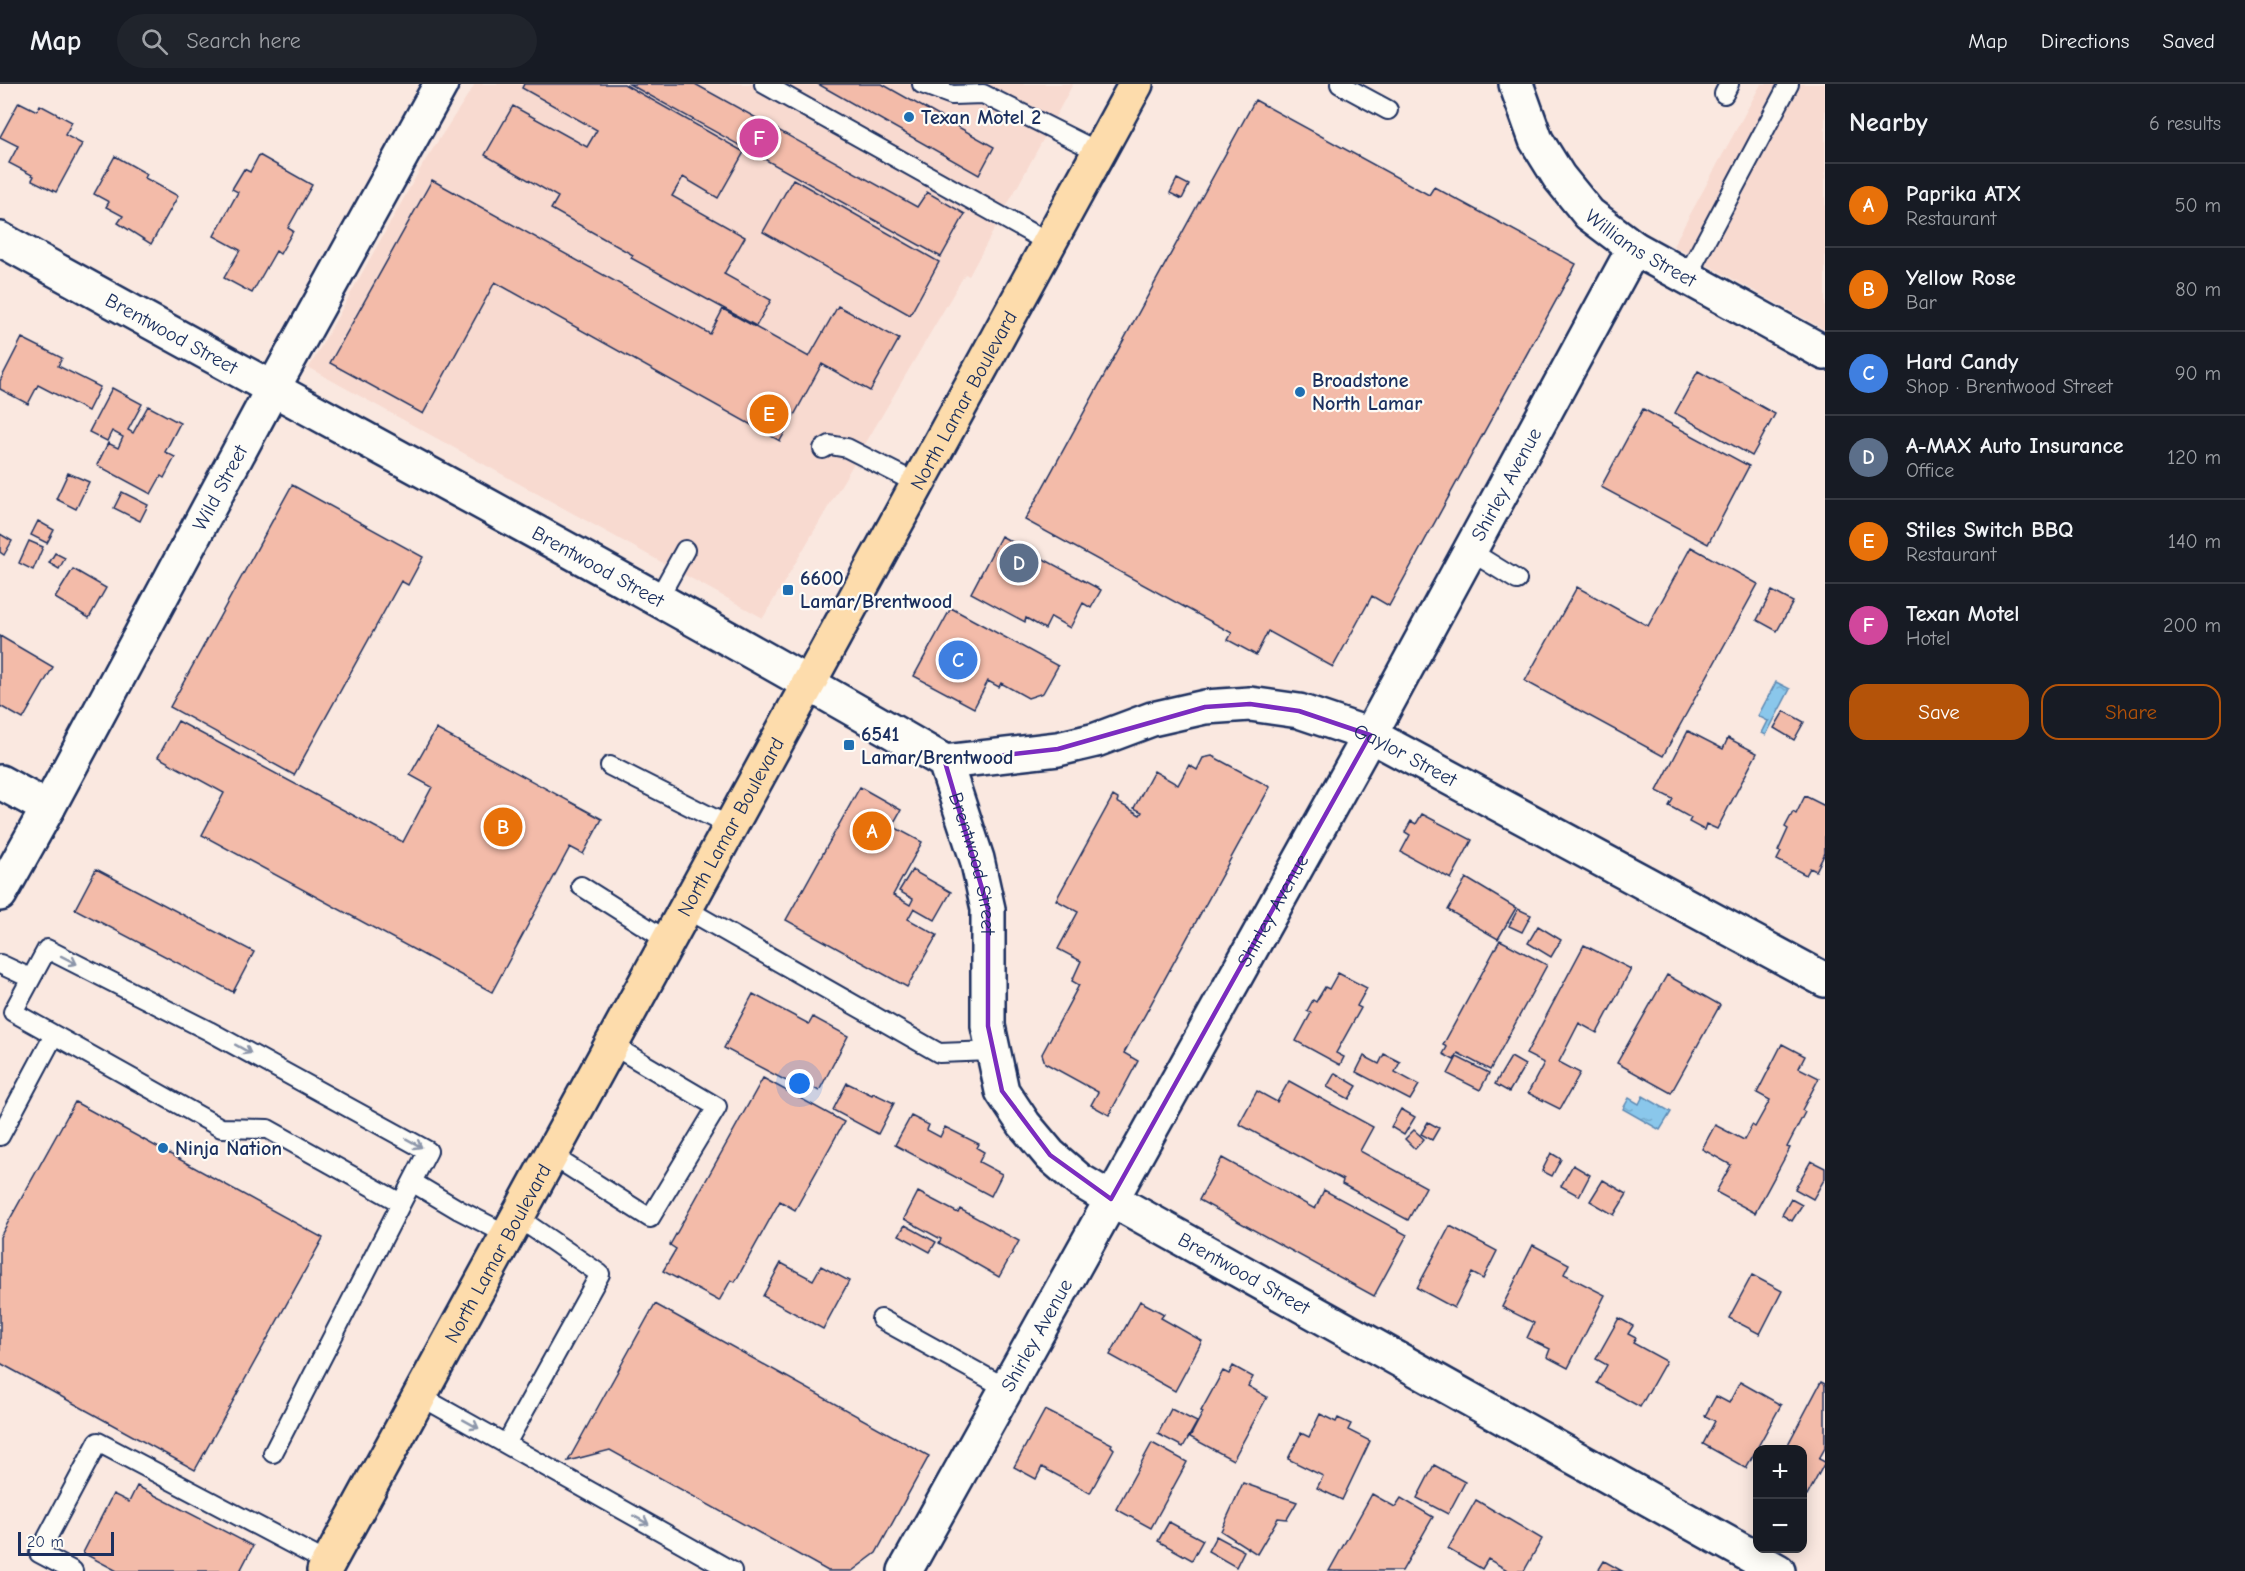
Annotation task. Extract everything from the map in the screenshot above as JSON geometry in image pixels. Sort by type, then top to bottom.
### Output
[{"type":"main road","name":"North Lamar Boulevard","points":[[326,1567],[1136,84]]},
{"type":"street","name":"Wild Street","points":[[0,894],[272,390],[441,84]]},
{"type":"street","name":"Williams Street","points":[[1516,84],[1536,140],[1559,177],[1589,214],[1634,248],[1825,353]]},
{"type":"street","name":"Brentwood Street","points":[[0,239],[272,390],[658,599],[945,762],[977,859],[988,909],[989,952],[986,994],[988,1026],[1002,1091],[1024,1124],[1050,1155],[1079,1180],[1110,1199],[1778,1571]]},
{"type":"street","name":"Shirley Avenue","points":[[905,1571],[1370,735],[1634,248]]},
{"type":"street","name":"Gaylor Street","points":[[945,762],[1058,749],[1096,740],[1152,719],[1216,706],[1250,704],[1299,711],[1370,735],[1825,980]]},
{"type":"street","points":[[0,782],[48,808]]},
{"type":"lane","points":[[764,84],[1049,243]]},
{"type":"lane","points":[[922,84],[952,95],[983,94],[1099,152]]},
{"type":"lane","points":[[1340,84],[1388,110]]},
{"type":"lane","points":[[1687,276],[1789,84]]},
{"type":"lane","points":[[823,449],[830,445],[847,447],[918,484]]},
{"type":"lane","points":[[658,599],[685,550]]},
{"type":"lane","points":[[1470,551],[1517,580]]},
{"type":"lane","points":[[610,766],[731,828]]},
{"type":"lane","points":[[580,886],[668,940]]},
{"type":"lane","points":[[686,909],[939,1053],[992,1052]]},
{"type":"lane","points":[[273,1453],[428,1151],[209,1031],[47,949],[13,1012],[221,1128],[268,1129],[401,1203]]},
{"type":"lane","points":[[0,964],[30,978]]},
{"type":"lane","points":[[0,1136],[54,1035]]},
{"type":"lane","points":[[551,1155],[650,1218],[717,1107],[612,1045]]},
{"type":"lane","points":[[412,1182],[459,1210],[512,1226],[600,1274],[506,1444]]},
{"type":"lane","points":[[881,1319],[1006,1388]]},
{"type":"lane","points":[[420,1396],[732,1571]]},
{"type":"lane","points":[[73,1571],[39,1552],[99,1442],[326,1567]]},
{"type":"highlighted area","points":[[1250,704],[1299,711],[1370,735],[1111,1199],[1050,1155],[1002,1091],[988,1026],[988,909],[945,762],[1058,749],[1205,707]]},
{"type":"shaded area","points":[[475,84],[1073,84],[969,276],[965,274],[763,618],[309,368],[423,164]]},
{"type":"shaded area","points":[[1761,84],[1825,84],[1825,330],[1673,246]]},
{"type":"water","points":[[1776,682],[1790,689],[1766,735],[1762,733],[1768,721],[1758,716]]},
{"type":"water","points":[[1643,1096],[1671,1112],[1660,1130],[1623,1109],[1629,1098],[1639,1104]]},
{"type":"building","points":[[524,84],[624,84],[744,152],[718,198],[683,177],[672,196],[745,237],[724,274],[771,300],[756,326],[631,258],[633,255],[551,209],[558,197],[485,155],[513,106],[587,147],[597,130],[522,88]]},
{"type":"building","points":[[629,84],[695,84],[917,207],[927,192],[965,214],[941,257]]},
{"type":"building","name":"Texan Motel 2","points":[[818,84],[882,84],[994,147],[979,175]]},
{"type":"building","name":"Broadstone North Lamar","points":[[1255,100],[1429,195],[1434,187],[1576,264],[1389,606],[1372,596],[1333,667],[1268,631],[1256,655],[1228,640],[1232,633],[1025,520]]},
{"type":"building","points":[[19,102],[37,111],[40,105],[72,122],[65,135],[82,144],[56,192],[32,180],[34,176],[9,163],[18,146],[0,137]]},
{"type":"building","points":[[259,155],[312,185],[288,228],[293,231],[280,254],[276,251],[252,293],[224,278],[240,250],[214,236],[238,192],[232,189],[244,169],[250,172]]},
{"type":"building","points":[[115,156],[147,174],[145,178],[178,196],[151,244],[118,223],[123,216],[106,207],[109,202],[94,194]]},
{"type":"building","points":[[793,179],[939,262],[910,315],[763,232]]},
{"type":"building","points":[[1177,179],[1189,185],[1182,199],[1170,193]]},
{"type":"building","points":[[432,180],[710,334],[723,309],[809,357],[838,306],[899,339],[870,391],[822,364],[780,441],[495,282],[423,414],[330,363]]},
{"type":"building","points":[[22,338],[62,358],[58,366],[100,387],[88,411],[38,385],[28,404],[0,389],[0,381]]},
{"type":"building","points":[[1698,371],[1775,414],[1752,456],[1675,413]]},
{"type":"building","points":[[112,388],[142,404],[128,430],[133,433],[148,406],[180,423],[165,452],[175,457],[164,478],[161,476],[151,494],[97,465],[108,443],[118,448],[123,437],[112,431],[107,441],[89,432]]},
{"type":"building","points":[[1643,409],[1749,466],[1708,544],[1601,487]]},
{"type":"building","points":[[68,473],[89,482],[76,509],[56,499]]},
{"type":"building","points":[[292,485],[423,557],[408,585],[401,581],[294,775],[170,707]]},
{"type":"building","points":[[122,492],[148,505],[140,521],[114,508]]},
{"type":"building","points":[[38,521],[54,530],[47,543],[31,535]]},
{"type":"building","points":[[0,534],[12,541],[4,555],[0,552]]},
{"type":"building","points":[[1001,536],[1101,590],[1091,608],[1083,603],[1070,628],[1051,617],[1045,629],[1026,618],[1025,622],[971,593]]},
{"type":"building","points":[[29,541],[43,547],[33,570],[19,563]]},
{"type":"building","points":[[1691,547],[1758,584],[1663,756],[1525,681],[1577,587],[1648,626]]},
{"type":"building","points":[[55,553],[65,558],[59,569],[49,563]]},
{"type":"building","points":[[73,569],[106,588],[89,618],[55,598]]},
{"type":"building","points":[[1772,591],[1793,602],[1777,631],[1757,620]]},
{"type":"building","points":[[951,608],[1058,666],[1043,693],[1028,698],[1001,683],[999,687],[988,681],[974,708],[914,676]]},
{"type":"building","points":[[0,636],[53,667],[23,719],[0,706]]},
{"type":"building","points":[[1784,711],[1804,722],[1794,740],[1774,728]]},
{"type":"building","points":[[178,721],[403,842],[432,787],[410,775],[436,729],[602,819],[583,854],[570,847],[492,992],[202,835],[224,793],[158,757]]},
{"type":"building","points":[[1688,731],[1723,749],[1728,738],[1757,753],[1717,829],[1706,824],[1704,830],[1689,822],[1691,818],[1669,806],[1673,799],[1657,791]]},
{"type":"building","points":[[1212,756],[1270,787],[1124,1053],[1138,1061],[1109,1115],[1091,1105],[1098,1092],[1045,1063],[1042,1054],[1079,985],[1072,981],[1081,961],[1058,949],[1078,912],[1056,900],[1113,796],[1118,799],[1117,802],[1140,815],[1142,812],[1134,808],[1154,771],[1178,785],[1189,765],[1197,770],[1203,758]]},
{"type":"building","points":[[860,787],[901,810],[892,826],[922,842],[893,895],[910,905],[913,899],[899,891],[912,870],[951,892],[935,920],[914,908],[908,919],[937,935],[907,987],[786,920]]},
{"type":"building","points":[[1805,796],[1825,806],[1825,853],[1816,871],[1810,868],[1806,875],[1777,860],[1781,852],[1778,851],[1788,829],[1785,827],[1793,812],[1796,814]]},
{"type":"building","points":[[1422,814],[1472,840],[1451,879],[1401,852],[1410,835],[1405,832],[1411,821],[1416,824]]},
{"type":"building","points":[[96,869],[254,952],[233,992],[75,909]]},
{"type":"building","points":[[1466,878],[1516,908],[1498,939],[1448,910]]},
{"type":"building","points":[[1518,909],[1531,915],[1522,932],[1509,926]]},
{"type":"building","points":[[1538,926],[1561,940],[1551,957],[1528,943]]},
{"type":"building","points":[[1500,940],[1547,965],[1490,1070],[1458,1053],[1454,1060],[1443,1054],[1447,1047],[1443,1045]]},
{"type":"building","points":[[1584,945],[1631,969],[1597,1033],[1579,1023],[1559,1062],[1580,1073],[1560,1109],[1528,1093],[1544,1063],[1526,1054]]},
{"type":"building","points":[[1338,973],[1367,988],[1357,1006],[1361,1008],[1336,1053],[1344,1057],[1340,1065],[1296,1041],[1311,1013],[1307,1011],[1313,1000],[1316,1002],[1325,987],[1329,989]]},
{"type":"building","points":[[1667,975],[1720,1005],[1671,1093],[1617,1063]]},
{"type":"building","points":[[753,994],[809,1024],[813,1017],[848,1036],[819,1091],[812,1087],[809,1093],[724,1048]]},
{"type":"building","points":[[1782,1044],[1805,1056],[1799,1068],[1819,1078],[1802,1110],[1805,1112],[1787,1147],[1790,1148],[1755,1213],[1716,1192],[1731,1165],[1702,1149],[1715,1125],[1744,1140],[1752,1125],[1755,1127],[1770,1100],[1757,1093]]},
{"type":"building","points":[[1384,1054],[1400,1062],[1395,1072],[1419,1085],[1410,1100],[1356,1072],[1364,1056],[1379,1064]]},
{"type":"building","points":[[1457,1057],[1489,1073],[1480,1090],[1448,1074]]},
{"type":"building","points":[[1511,1057],[1525,1065],[1509,1092],[1495,1084]]},
{"type":"building","points":[[1335,1073],[1357,1086],[1349,1099],[1327,1087]]},
{"type":"building","points":[[763,1078],[844,1122],[795,1210],[780,1201],[735,1282],[731,1280],[719,1301],[663,1271],[676,1249],[670,1245]]},
{"type":"building","points":[[1289,1081],[1373,1127],[1360,1151],[1426,1187],[1408,1220],[1342,1184],[1343,1180],[1239,1124],[1257,1091],[1277,1102]]},
{"type":"building","points":[[847,1083],[894,1103],[878,1134],[833,1110]]},
{"type":"building","points":[[75,1102],[323,1238],[195,1470],[0,1363],[0,1237]]},
{"type":"building","points":[[1401,1109],[1415,1117],[1404,1135],[1391,1127]]},
{"type":"building","points":[[911,1116],[929,1125],[927,1130],[940,1137],[945,1127],[979,1144],[977,1148],[984,1152],[979,1162],[1002,1174],[991,1196],[895,1145]]},
{"type":"building","points":[[1428,1122],[1439,1128],[1432,1140],[1421,1134]]},
{"type":"building","points":[[1414,1130],[1424,1139],[1415,1149],[1405,1139]]},
{"type":"building","points":[[1551,1153],[1561,1159],[1552,1176],[1542,1171]]},
{"type":"building","points":[[1222,1158],[1315,1209],[1324,1190],[1407,1235],[1374,1296],[1199,1200]]},
{"type":"building","points":[[1811,1161],[1825,1168],[1825,1178],[1813,1199],[1795,1189]]},
{"type":"building","points":[[1573,1165],[1590,1175],[1579,1196],[1561,1186]]},
{"type":"building","points":[[1603,1180],[1627,1194],[1614,1215],[1590,1201]]},
{"type":"building","points":[[918,1192],[958,1213],[960,1209],[1019,1241],[999,1277],[939,1243],[941,1239],[904,1219]]},
{"type":"building","points":[[1791,1199],[1802,1205],[1792,1221],[1782,1215]]},
{"type":"building","points":[[905,1225],[936,1242],[930,1252],[899,1235]]},
{"type":"building","points":[[1450,1226],[1497,1251],[1483,1279],[1472,1273],[1454,1308],[1417,1288]]},
{"type":"building","points":[[1533,1245],[1569,1264],[1564,1274],[1605,1295],[1568,1368],[1547,1357],[1550,1349],[1527,1338],[1534,1323],[1502,1307]]},
{"type":"building","points":[[781,1263],[813,1280],[821,1266],[849,1281],[823,1329],[763,1296]]},
{"type":"building","points":[[1752,1275],[1782,1291],[1760,1334],[1729,1318]]},
{"type":"building","points":[[1140,1301],[1164,1314],[1161,1318],[1202,1341],[1175,1391],[1110,1355]]},
{"type":"building","points":[[655,1304],[929,1456],[876,1553],[852,1571],[828,1571],[610,1450],[568,1461]]},
{"type":"building","points":[[1619,1318],[1633,1326],[1628,1334],[1636,1338],[1633,1343],[1666,1361],[1640,1407],[1597,1383],[1607,1365],[1596,1359]]},
{"type":"building","points":[[1233,1366],[1253,1377],[1248,1386],[1267,1397],[1233,1460],[1190,1437],[1223,1371],[1229,1374]]},
{"type":"building","points":[[1740,1382],[1781,1405],[1759,1445],[1753,1445],[1753,1455],[1746,1468],[1703,1444],[1715,1421],[1705,1416],[1716,1396],[1729,1403]]},
{"type":"building","points":[[1821,1382],[1825,1384],[1825,1448],[1819,1459],[1825,1462],[1807,1496],[1807,1445],[1788,1445]]},
{"type":"building","points":[[1171,1409],[1197,1422],[1183,1447],[1158,1434]]},
{"type":"building","points":[[1045,1410],[1112,1444],[1114,1449],[1090,1493],[1042,1467],[1036,1479],[1014,1467]]},
{"type":"building","points":[[1320,1414],[1336,1422],[1338,1418],[1351,1424],[1348,1430],[1370,1441],[1342,1500],[1317,1488],[1323,1476],[1288,1459],[1301,1433],[1309,1437]]},
{"type":"building","points":[[1152,1443],[1187,1462],[1151,1528],[1116,1509]]},
{"type":"building","points":[[1434,1465],[1465,1482],[1448,1514],[1417,1498]]},
{"type":"building","points":[[1243,1483],[1297,1502],[1287,1519],[1278,1518],[1257,1554],[1221,1531]]},
{"type":"building","points":[[137,1486],[253,1546],[240,1571],[117,1571],[83,1553],[113,1494],[129,1502]]},
{"type":"building","points":[[1372,1494],[1395,1507],[1401,1498],[1433,1517],[1402,1571],[1329,1571]]},
{"type":"building","points":[[1476,1500],[1542,1539],[1524,1571],[1509,1571],[1488,1559],[1482,1569],[1448,1549]]},
{"type":"building","points":[[1169,1522],[1203,1540],[1192,1560],[1158,1541]]},
{"type":"building","points":[[1216,1536],[1244,1551],[1236,1567],[1208,1551]]},
{"type":"building","points":[[1604,1561],[1622,1571],[1598,1571]]},
{"type":"place","name":"Texan Motel 2","points":[[909,117]]},
{"type":"place","name":"Texan Motel","points":[[759,138]]},
{"type":"place","name":"Broadstone North Lamar","points":[[1300,392]]},
{"type":"place","name":"Stiles Switch BBQ","points":[[769,414]]},
{"type":"place","name":"A-MAX Auto Insurance","points":[[1019,563]]},
{"type":"place","name":"6600 Lamar/Brentwood","points":[[788,590]]},
{"type":"place","name":"Hard Candy","points":[[958,660]]},
{"type":"place","name":"6541 Lamar/Brentwood","points":[[849,745]]},
{"type":"place","name":"Yellow Rose","points":[[503,827]]},
{"type":"place","name":"Paprika ATX","points":[[872,831]]},
{"type":"place","name":"Ninja Nation","points":[[163,1148]]}]
